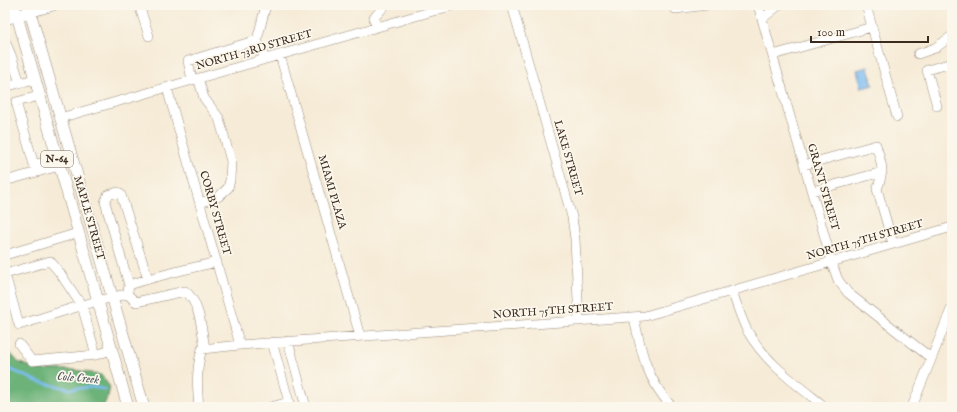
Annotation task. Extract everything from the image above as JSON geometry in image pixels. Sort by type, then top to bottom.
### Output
[{"type":"main road","points":[[5,19],[15,10],[53,5]]},
{"type":"main road","name":"MAPLE STREET","points":[[29,8],[144,407]]},
{"type":"main road","name":"MAPLE STREET","points":[[15,10],[128,407]]},
{"type":"street","points":[[139,5],[149,36]]},
{"type":"street","points":[[265,59],[257,40],[266,5]]},
{"type":"street","points":[[376,27],[374,18],[385,5]]},
{"type":"street","name":"NORTH 73RD STREET","points":[[60,118],[454,5]]},
{"type":"street","name":"LAKE STREET","points":[[512,5],[572,217],[575,239],[579,321]]},
{"type":"street","points":[[674,9],[707,5]]},
{"type":"street","name":"GRANT STREET","points":[[758,5],[838,280],[848,293],[931,358]]},
{"type":"street","points":[[762,19],[779,5]]},
{"type":"street","points":[[866,5],[897,117]]},
{"type":"street","points":[[773,55],[872,27]]},
{"type":"street","points":[[918,54],[935,48],[952,36]]},
{"type":"street","points":[[200,203],[218,197],[228,188],[231,162],[219,118],[204,98],[188,61],[257,40]]},
{"type":"street","points":[[5,41],[20,83]]},
{"type":"street","name":"MIAMI PLAZA","points":[[280,55],[360,336]]},
{"type":"street","points":[[937,106],[927,70],[952,62]]},
{"type":"street","points":[[5,87],[34,79]]},
{"type":"street","name":"CORBY STREET","points":[[167,88],[240,345]]},
{"type":"street","points":[[39,96],[16,102],[34,165],[58,162]]},
{"type":"street","points":[[804,165],[876,145],[883,169],[877,189],[893,244]]},
{"type":"street","points":[[5,181],[58,162]]},
{"type":"street","points":[[812,191],[882,172]]},
{"type":"street","points":[[127,294],[129,284],[105,202],[106,197],[112,194],[118,192],[121,195],[148,279]]},
{"type":"street","name":"NORTH 75TH STREET","points":[[205,349],[272,342],[634,317],[656,313],[952,227]]},
{"type":"street","points":[[5,254],[78,233]]},
{"type":"street","points":[[96,355],[82,306],[50,261],[5,274],[19,325],[82,306],[98,302],[112,297],[127,294]]},
{"type":"street","points":[[129,284],[166,273],[217,262]]},
{"type":"street","points":[[127,294],[136,302],[185,291],[190,295],[200,318],[205,349],[202,349],[198,362],[198,407]]},
{"type":"street","points":[[732,291],[742,319],[758,347],[771,363],[782,373],[825,407]]},
{"type":"street","points":[[912,407],[952,307]]},
{"type":"street","points":[[634,317],[640,349],[649,373],[663,396],[672,407]]},
{"type":"street","points":[[288,341],[306,407]]},
{"type":"street","points":[[271,407],[289,402],[272,342]]},
{"type":"street","points":[[19,344],[32,360],[96,355],[111,350]]},
{"type":"green space","points":[[5,347],[18,362],[36,369],[76,370],[101,375],[110,387],[103,407],[5,407]]},
{"type":"water","points":[[868,67],[873,85],[862,88],[857,70]]},
{"type":"waterway","name":"Cole Creek","points":[[5,367],[39,382],[70,389],[94,387],[106,390]]}]
